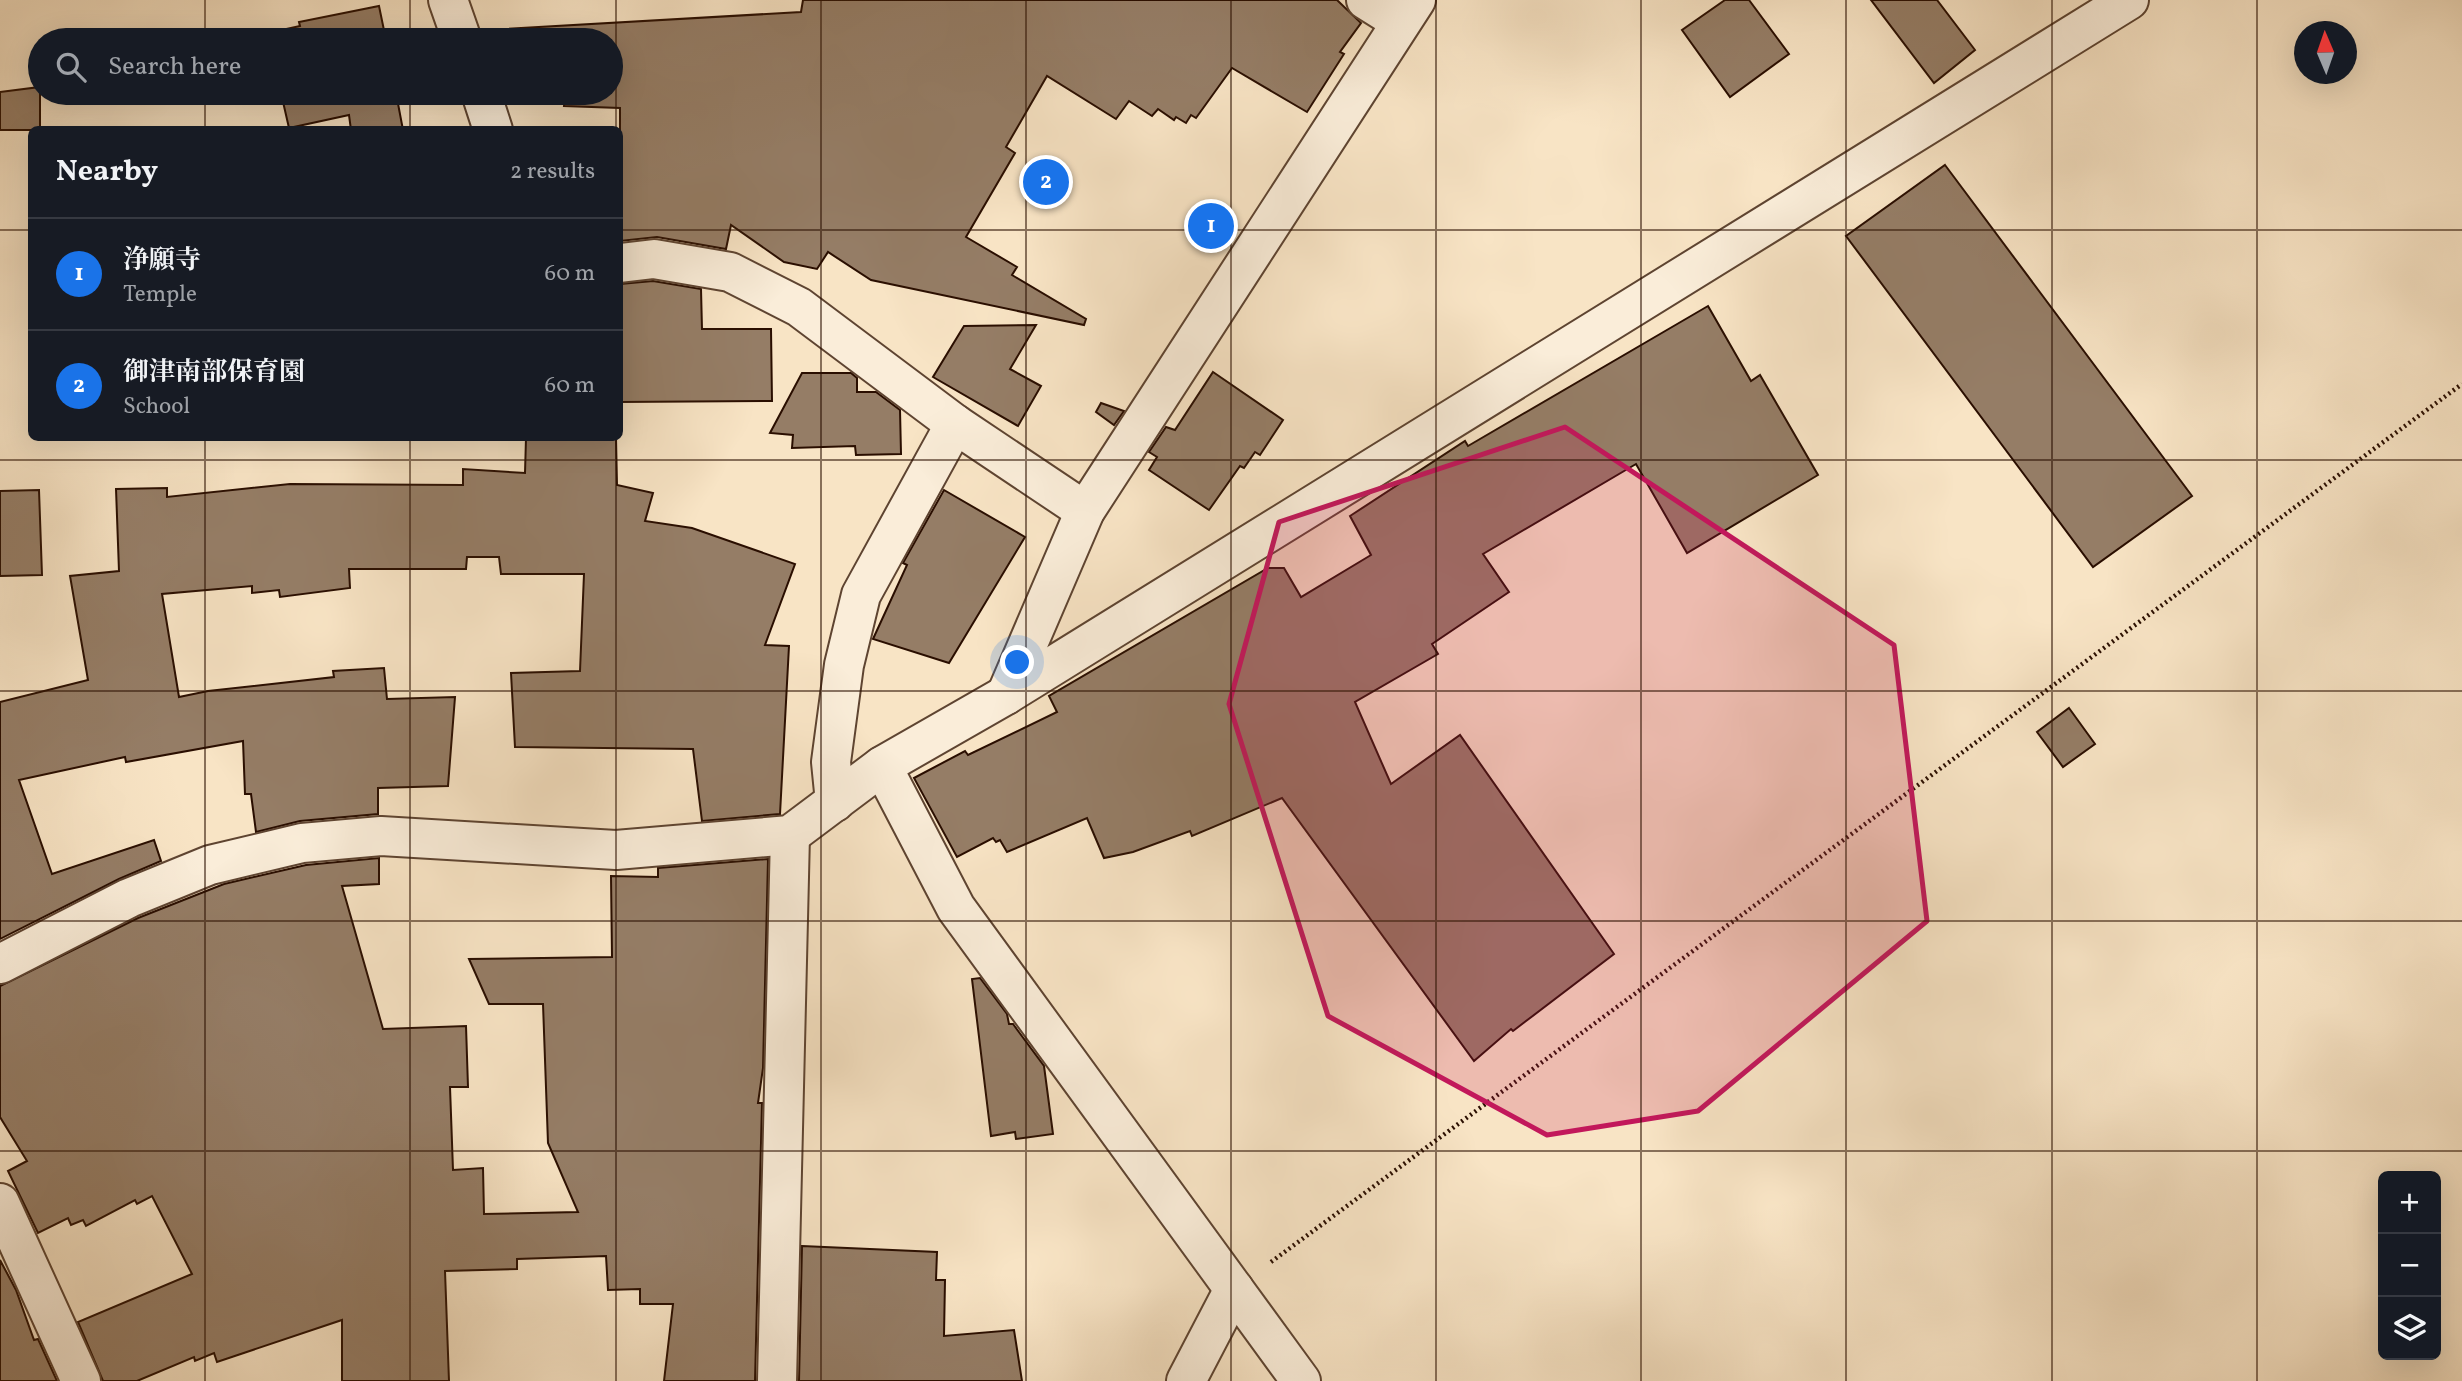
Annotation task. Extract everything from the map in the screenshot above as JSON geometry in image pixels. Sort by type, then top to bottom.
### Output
[{"type":"street","points":[[448,0],[458,28]]},
{"type":"street","points":[[1006,695],[1084,510],[1409,11],[1366,0]]},
{"type":"street","points":[[0,964],[129,898],[210,865],[302,843],[381,836],[616,849],[790,835],[882,766],[1006,695],[2129,0]]},
{"type":"street","points":[[485,105],[493,126]]},
{"type":"street","points":[[623,263],[654,260],[730,272],[799,307],[955,424],[1084,510]]},
{"type":"street","points":[[835,802],[833,748],[844,665],[861,595],[955,424]]},
{"type":"street","points":[[882,766],[956,908],[1301,1381]]},
{"type":"street","points":[[777,1381],[790,835]]},
{"type":"street","points":[[0,1203],[81,1381]]},
{"type":"street","points":[[1186,1381],[1234,1289]]},
{"type":"path","points":[[1234,1289],[2462,384]]},
{"type":"highlighted area","points":[[1565,427],[1894,645],[1927,921],[1698,1111],[1547,1135],[1328,1016],[1229,704],[1279,522]]},
{"type":"building","points":[[803,0],[1337,0],[1361,23],[1340,52],[1344,54],[1307,112],[1232,68],[1196,118],[1191,115],[1186,123],[1176,117],[1174,120],[1158,109],[1152,116],[1129,101],[1116,119],[1047,76],[1006,147],[1015,153],[966,237],[1017,267],[1012,275],[1086,319],[1084,325],[871,280],[828,252],[817,269],[784,262],[731,225],[726,249],[657,237],[623,241],[623,126],[620,126],[620,108],[564,106],[623,105],[623,28],[522,28],[801,12]]},
{"type":"building","points":[[1725,0],[1749,0],[1789,54],[1730,97],[1682,30]]},
{"type":"building","points":[[1871,0],[1937,0],[1975,50],[1934,83]]},
{"type":"building","points":[[379,6],[384,28],[291,28],[300,26],[299,22]]},
{"type":"building","points":[[28,88],[28,105],[40,105],[40,126],[28,126],[28,130],[0,130],[0,92]]},
{"type":"building","points":[[284,105],[398,105],[402,126],[350,126],[349,115],[289,126]]},
{"type":"building","points":[[1945,165],[2192,496],[2093,567],[1846,236]]},
{"type":"building","points":[[653,281],[701,289],[702,329],[771,329],[772,401],[623,402],[623,284]]},
{"type":"building","points":[[1708,306],[1751,381],[1760,375],[1818,475],[1687,553],[1636,464],[1483,554],[1509,592],[1432,644],[1438,654],[1355,702],[1391,784],[1460,735],[1614,954],[1513,1031],[1511,1029],[1474,1061],[1282,798],[1192,836],[1190,831],[1133,852],[1104,858],[1087,818],[1007,852],[1000,840],[996,842],[993,838],[957,857],[914,778],[965,751],[968,755],[1057,712],[1049,696],[1268,568],[1284,568],[1301,597],[1371,555],[1350,516],[1465,441],[1468,446]]},
{"type":"building","points":[[1036,325],[1010,369],[1041,386],[1018,426],[933,377],[964,326]]},
{"type":"building","points":[[1213,372],[1283,420],[1260,455],[1255,452],[1244,468],[1240,466],[1209,510],[1149,470],[1157,457],[1149,452],[1166,427],[1175,430]]},
{"type":"building","points":[[802,373],[851,373],[857,378],[857,392],[876,392],[900,410],[901,454],[856,455],[855,446],[792,448],[793,435],[770,433]]},
{"type":"building","points":[[1101,403],[1124,411],[1114,425],[1096,412]]},
{"type":"building","points":[[526,441],[616,441],[617,485],[653,493],[645,521],[692,528],[795,564],[765,645],[789,646],[780,814],[702,821],[693,749],[515,747],[511,673],[580,671],[584,574],[501,574],[499,557],[467,557],[466,569],[349,569],[350,588],[280,597],[279,590],[252,593],[252,586],[162,594],[179,697],[208,691],[334,677],[333,671],[384,668],[387,699],[455,697],[448,786],[378,788],[378,814],[300,821],[256,832],[251,794],[245,794],[243,741],[126,762],[125,757],[19,780],[52,874],[154,840],[161,861],[119,879],[0,939],[0,702],[88,680],[70,576],[119,571],[116,489],[167,488],[167,497],[290,484],[463,485],[463,469],[525,473]]},
{"type":"building","points":[[39,490],[42,575],[0,576],[0,491]]},
{"type":"building","points":[[944,490],[1025,537],[949,663],[873,639],[907,565],[903,563]]},
{"type":"building","points":[[2069,708],[2095,744],[2063,767],[2037,732]]},
{"type":"building","points":[[379,858],[379,884],[342,886],[383,1029],[466,1026],[468,1087],[450,1087],[453,1170],[483,1168],[484,1214],[578,1212],[548,1143],[543,1004],[489,1004],[469,959],[612,957],[611,876],[658,877],[658,868],[768,859],[763,1068],[758,1103],[762,1103],[755,1381],[664,1381],[673,1304],[640,1304],[640,1289],[608,1290],[606,1256],[517,1259],[517,1269],[445,1271],[449,1381],[342,1381],[342,1320],[217,1362],[214,1353],[195,1361],[194,1357],[137,1381],[103,1381],[78,1322],[192,1274],[152,1196],[137,1204],[135,1200],[86,1226],[83,1220],[71,1225],[68,1218],[38,1233],[8,1171],[27,1161],[0,1117],[0,986],[138,918],[224,884],[306,865]]},
{"type":"building","points":[[980,978],[1007,1014],[1009,1024],[1013,1024],[1044,1066],[1053,1134],[1016,1139],[1015,1132],[991,1136],[972,979]]},
{"type":"building","points":[[802,1246],[937,1252],[936,1280],[945,1280],[944,1336],[1014,1330],[1022,1381],[799,1381]]},
{"type":"building","points":[[0,1260],[16,1290],[34,1340],[38,1339],[57,1381],[0,1381]]},
{"type":"place","name":"御津南部保育園","points":[[1046,182]]},
{"type":"place","name":"浄願寺","points":[[1211,226]]}]
